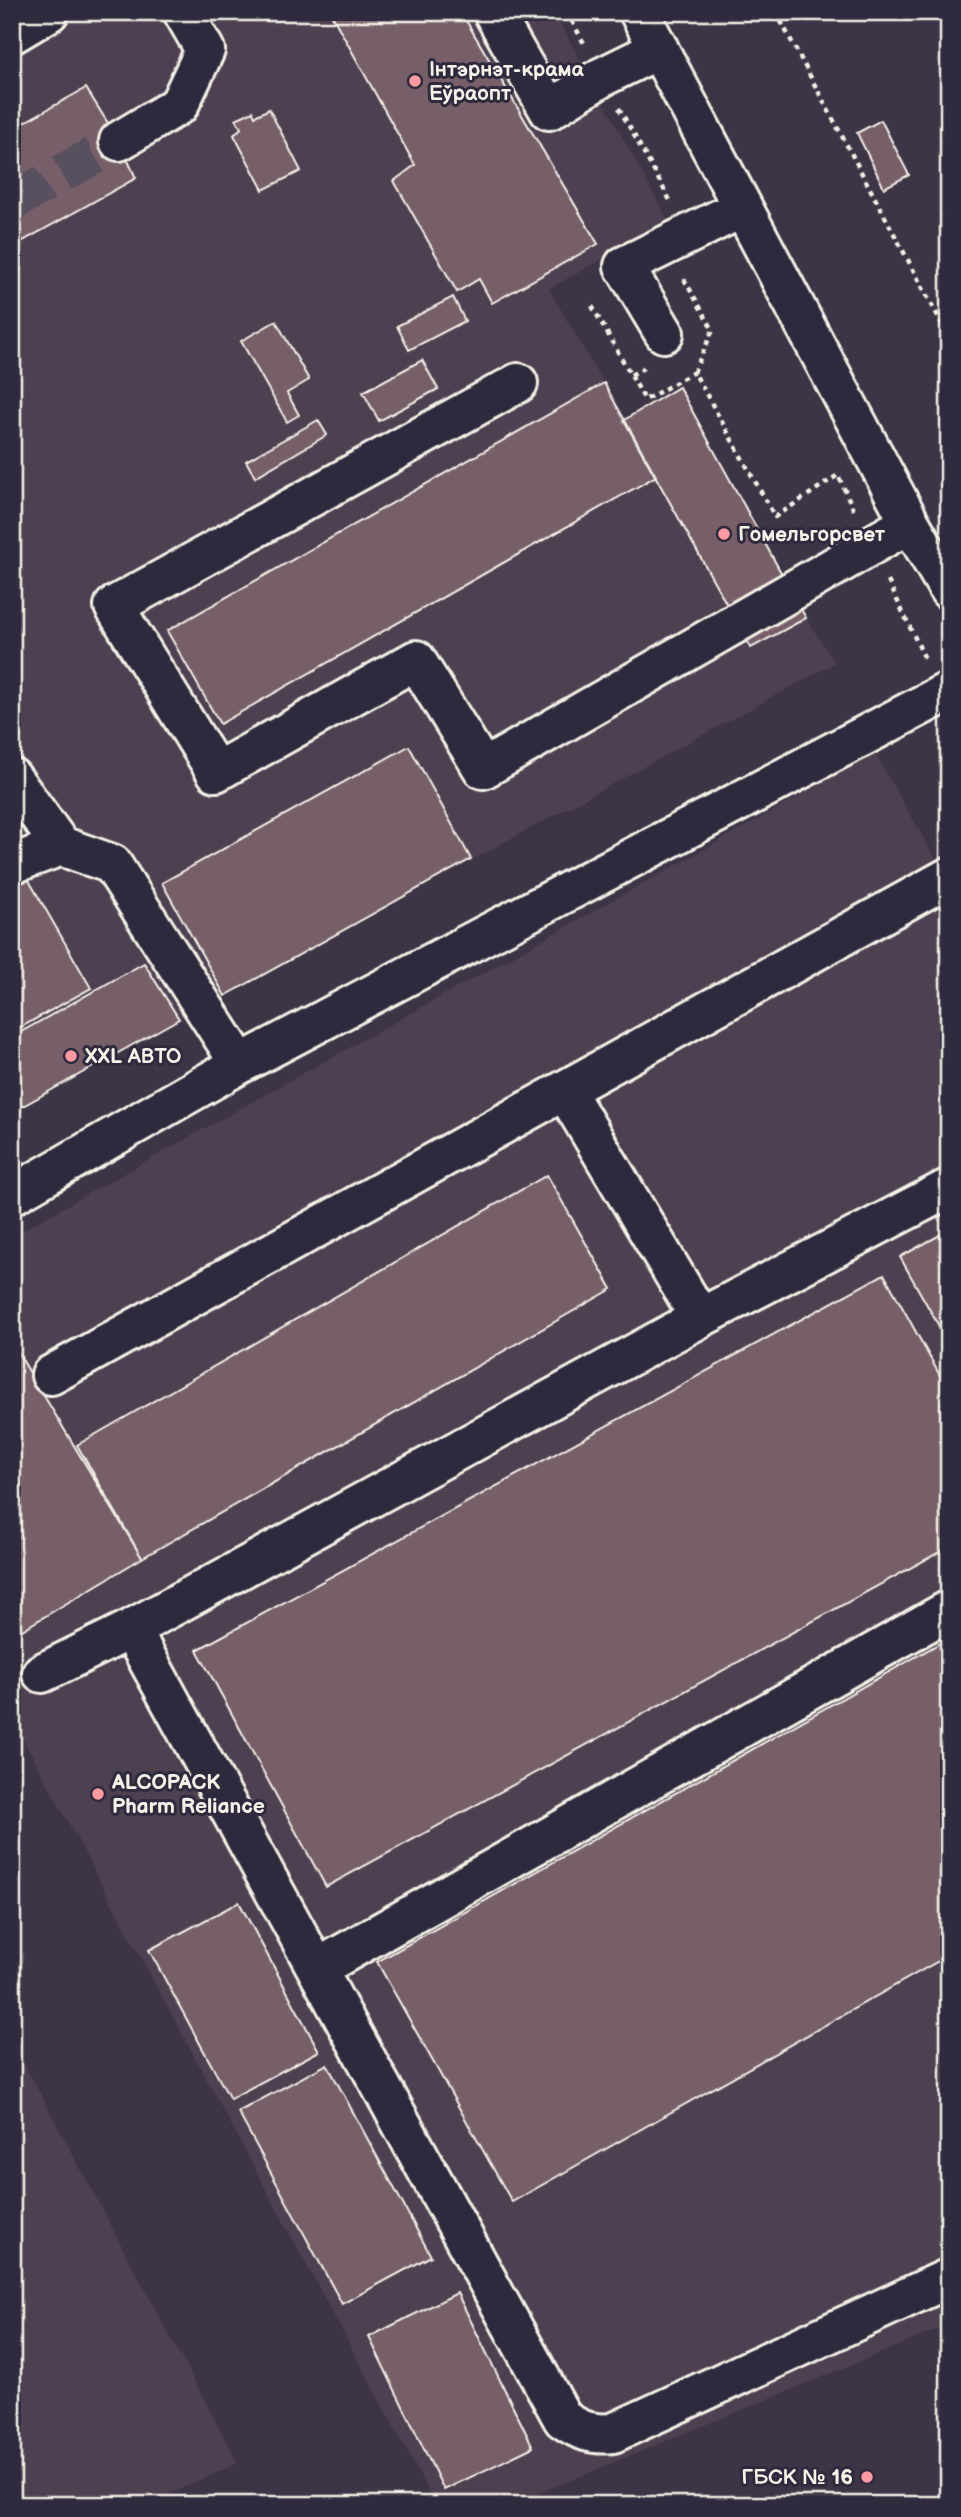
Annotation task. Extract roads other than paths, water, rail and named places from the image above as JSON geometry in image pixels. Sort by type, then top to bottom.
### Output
[{"type":"street","points":[[12,34],[49,12]]},
{"type":"street","points":[[119,141],[179,105],[205,50],[183,12]]},
{"type":"street","points":[[493,12],[549,110],[602,78],[659,49]]},
{"type":"street","points":[[639,12],[910,523],[946,581]]},
{"type":"street","points":[[664,333],[624,266],[742,208]]},
{"type":"street","points":[[518,383],[114,606],[216,772],[416,660],[483,769],[910,523]]},
{"type":"street","points":[[12,1195],[240,1064],[945,693]]},
{"type":"street","points":[[12,778],[61,846],[112,864],[240,1064]]},
{"type":"street","points":[[18,862],[61,846]]},
{"type":"street","points":[[51,1376],[949,877]]},
{"type":"street","points":[[566,1092],[699,1318]]},
{"type":"street","points":[[42,1673],[131,1629],[699,1318],[949,1188]]},
{"type":"street","points":[[318,1968],[949,1610]]},
{"type":"street","points":[[131,1629],[563,2419],[578,2429],[595,2435],[612,2432],[949,2278]]},
{"type":"tunnel","points":[[12,202],[119,141]]},
{"type":"place","name":"Інтэрнэт-крама Еўраопт","points":[[415,81]]},
{"type":"place","name":"Гомельгорсвет","points":[[724,534]]},
{"type":"place","name":"XXL АВТО","points":[[71,1056]]},
{"type":"place","name":"ALCOPACK Pharm Reliance","points":[[98,1794]]},
{"type":"place","name":"ГБСК № 16","points":[[867,2477]]}]
